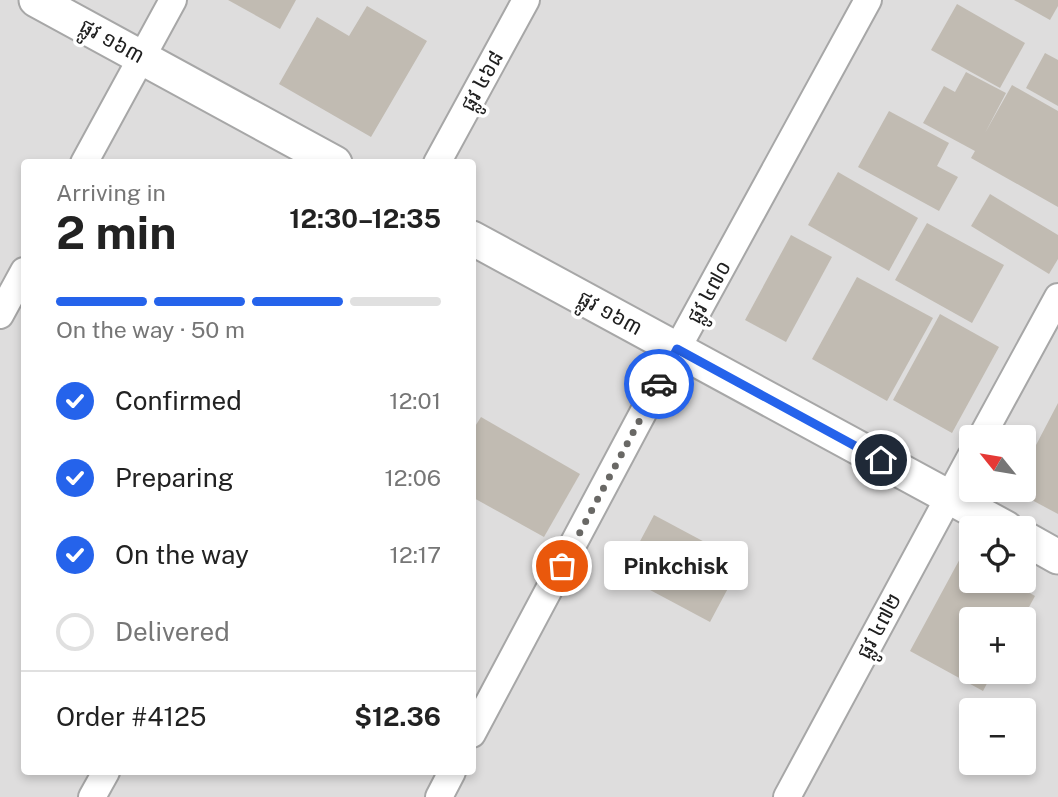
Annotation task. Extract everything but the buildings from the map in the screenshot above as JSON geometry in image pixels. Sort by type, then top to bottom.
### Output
[{"type":"street","name":"ផ្លូវ ១៦៣","points":[[36,0],[328,159]]},
{"type":"street","points":[[86,159],[173,0]]},
{"type":"street","name":"ផ្លូវ ៤៦៨","points":[[439,159],[526,0]]},
{"type":"street","name":"ផ្លូវ ៤៧០","points":[[476,726],[677,349],[868,0]]},
{"type":"street","name":"ផ្លូវ ១៦៣","points":[[476,240],[983,516]]},
{"type":"street","points":[[0,316],[21,277]]},
{"type":"street","points":[[988,425],[1058,297]]},
{"type":"street","name":"ផ្លូវ ៤៧២","points":[[787,797],[959,479]]},
{"type":"street","points":[[1036,545],[1058,557]]},
{"type":"street","points":[[92,797],[104,775]]},
{"type":"street","points":[[439,797],[450,775]]},
{"type":"shaded area","points":[[0,0],[1058,0],[1058,797],[0,797]]},
{"type":"way so far","points":[[562,566],[659,384]]},
{"type":"place","name":"Pinkchisk","points":[[562,566]]},
{"type":"route","points":[[659,384],[677,349],[881,460]]}]
